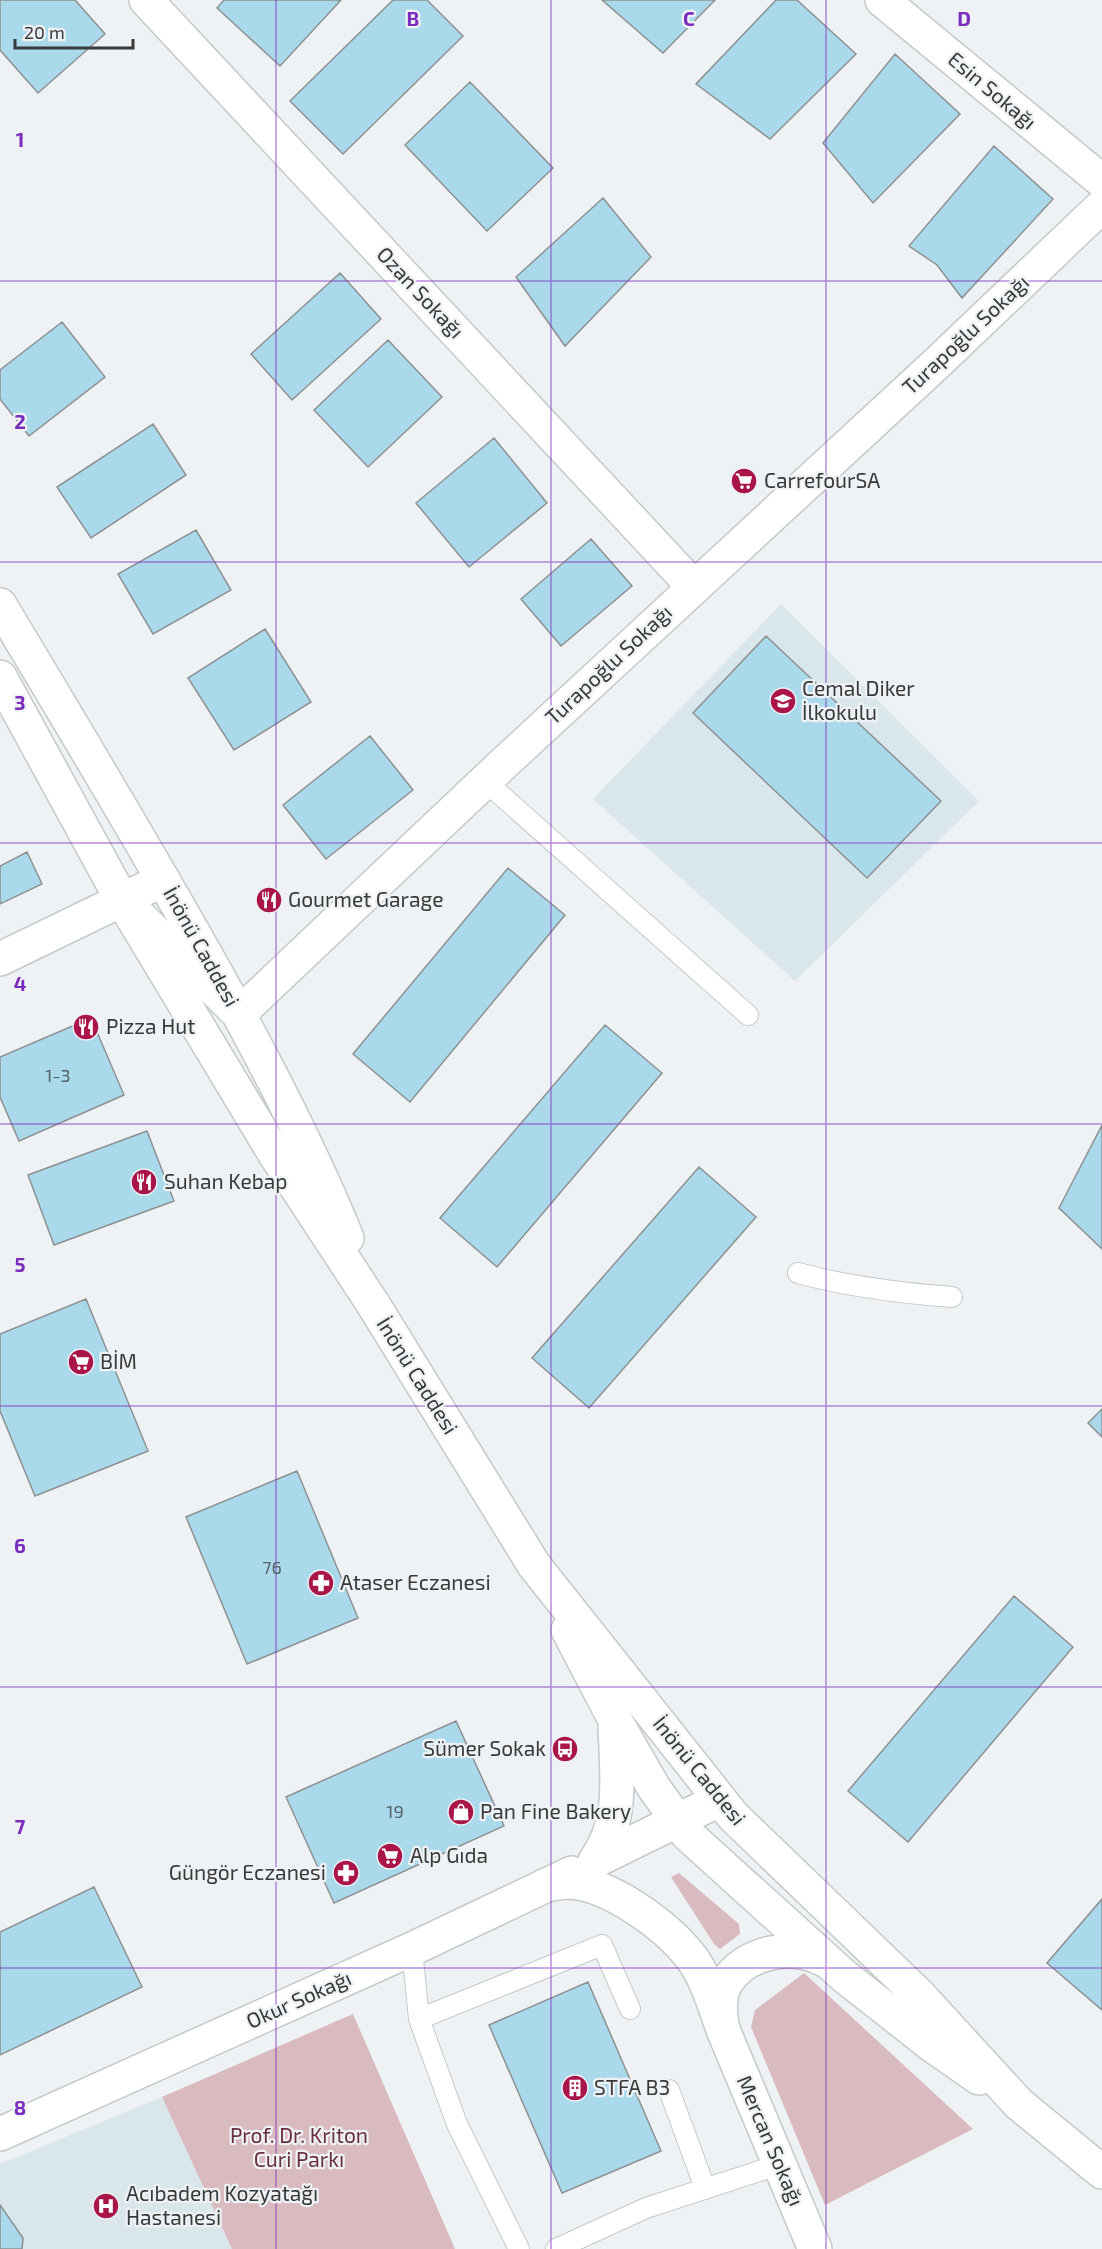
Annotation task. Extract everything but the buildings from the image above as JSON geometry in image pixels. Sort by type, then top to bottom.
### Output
[{"type":"main road","name":"Ozan Sokağı","points":[[146,0],[693,586]]},
{"type":"main road","name":"Esin Sokağı","points":[[882,0],[1102,181]]},
{"type":"main road","name":"Turapoğlu Sokağı","points":[[239,1014],[693,586],[935,366],[1102,206]]},
{"type":"main road","name":"İnönü Caddesi","points":[[0,605],[163,880],[239,1014],[291,1114],[331,1200],[373,1304]]},
{"type":"main road","name":"İnönü Caddesi","points":[[0,677],[122,900],[276,1156],[373,1304],[534,1565],[733,1816],[920,1996],[1019,2104],[1102,2172]]},
{"type":"main road","points":[[0,958],[163,880]]},
{"type":"main road","points":[[122,900],[239,1014]]},
{"type":"main road","points":[[534,1565],[615,1720],[676,1821],[702,1849],[831,1965],[933,2046],[1019,2104]]},
{"type":"main road","points":[[595,1861],[609,1838],[616,1814],[615,1720]]},
{"type":"main road","name":"Okur Sokağı","points":[[0,2134],[412,1949],[719,1800]]},
{"type":"main road","name":"Mercan Sokağı","points":[[546,1885],[569,1882],[592,1887],[627,1904],[665,1929],[691,1958],[701,1974],[815,2249]]},
{"type":"main road","points":[[724,2032],[720,2012],[723,1991],[732,1975],[750,1961],[781,1951],[803,1952],[814,1955],[831,1965]]},
{"type":"lane","points":[[485,782],[748,1015]]},
{"type":"lane","points":[[798,1273],[831,1282],[886,1292],[952,1297]]},
{"type":"lane","points":[[419,2019],[602,1945],[630,2009]]},
{"type":"lane","points":[[412,1949],[419,2019],[458,2124],[519,2249]]},
{"type":"lane","points":[[669,2090],[705,2188]]},
{"type":"lane","points":[[556,2249],[646,2208],[781,2164]]},
{"type":"shaded area","name":"Cemal Diker İlkokulu","points":[[781,604],[979,801],[795,981],[593,799]]},
{"type":"shaded area","name":"Acıbadem Kozyatağı Hastanesi","points":[[162,2097],[232,2249],[0,2249],[0,2164]]},
{"type":"green space","points":[[679,1873],[739,1924],[740,1934],[720,1949],[714,1944],[671,1877]]},
{"type":"green space","points":[[804,1973],[973,2129],[825,2205],[751,2027],[755,2010]]},
{"type":"green space","name":"Prof. Dr. Kriton Curi Parkı","points":[[353,2014],[455,2249],[232,2249],[162,2097]]},
{"type":"place","name":"CarrefourSA","points":[[744,481]]},
{"type":"place","name":"Cemal Diker İlkokulu","points":[[783,701]]},
{"type":"place","name":"Gourmet Garage","points":[[269,900]]},
{"type":"place","name":"Pizza Hut","points":[[86,1027]]},
{"type":"place","name":"Suhan Kebap","points":[[144,1182]]},
{"type":"place","name":"BİM","points":[[81,1362]]},
{"type":"place","name":"Ataser Eczanesi","points":[[321,1583]]},
{"type":"place","name":"Sümer Sokak","points":[[565,1749]]},
{"type":"place","name":"Pan Fine Bakery","points":[[461,1812]]},
{"type":"place","name":"Alp Gıda","points":[[390,1856]]},
{"type":"place","name":"Güngör Eczanesi","points":[[346,1873]]},
{"type":"place","name":"STFA B3","points":[[575,2088]]},
{"type":"place","name":"Acıbadem Kozyatağı Hastanesi","points":[[106,2206]]}]
